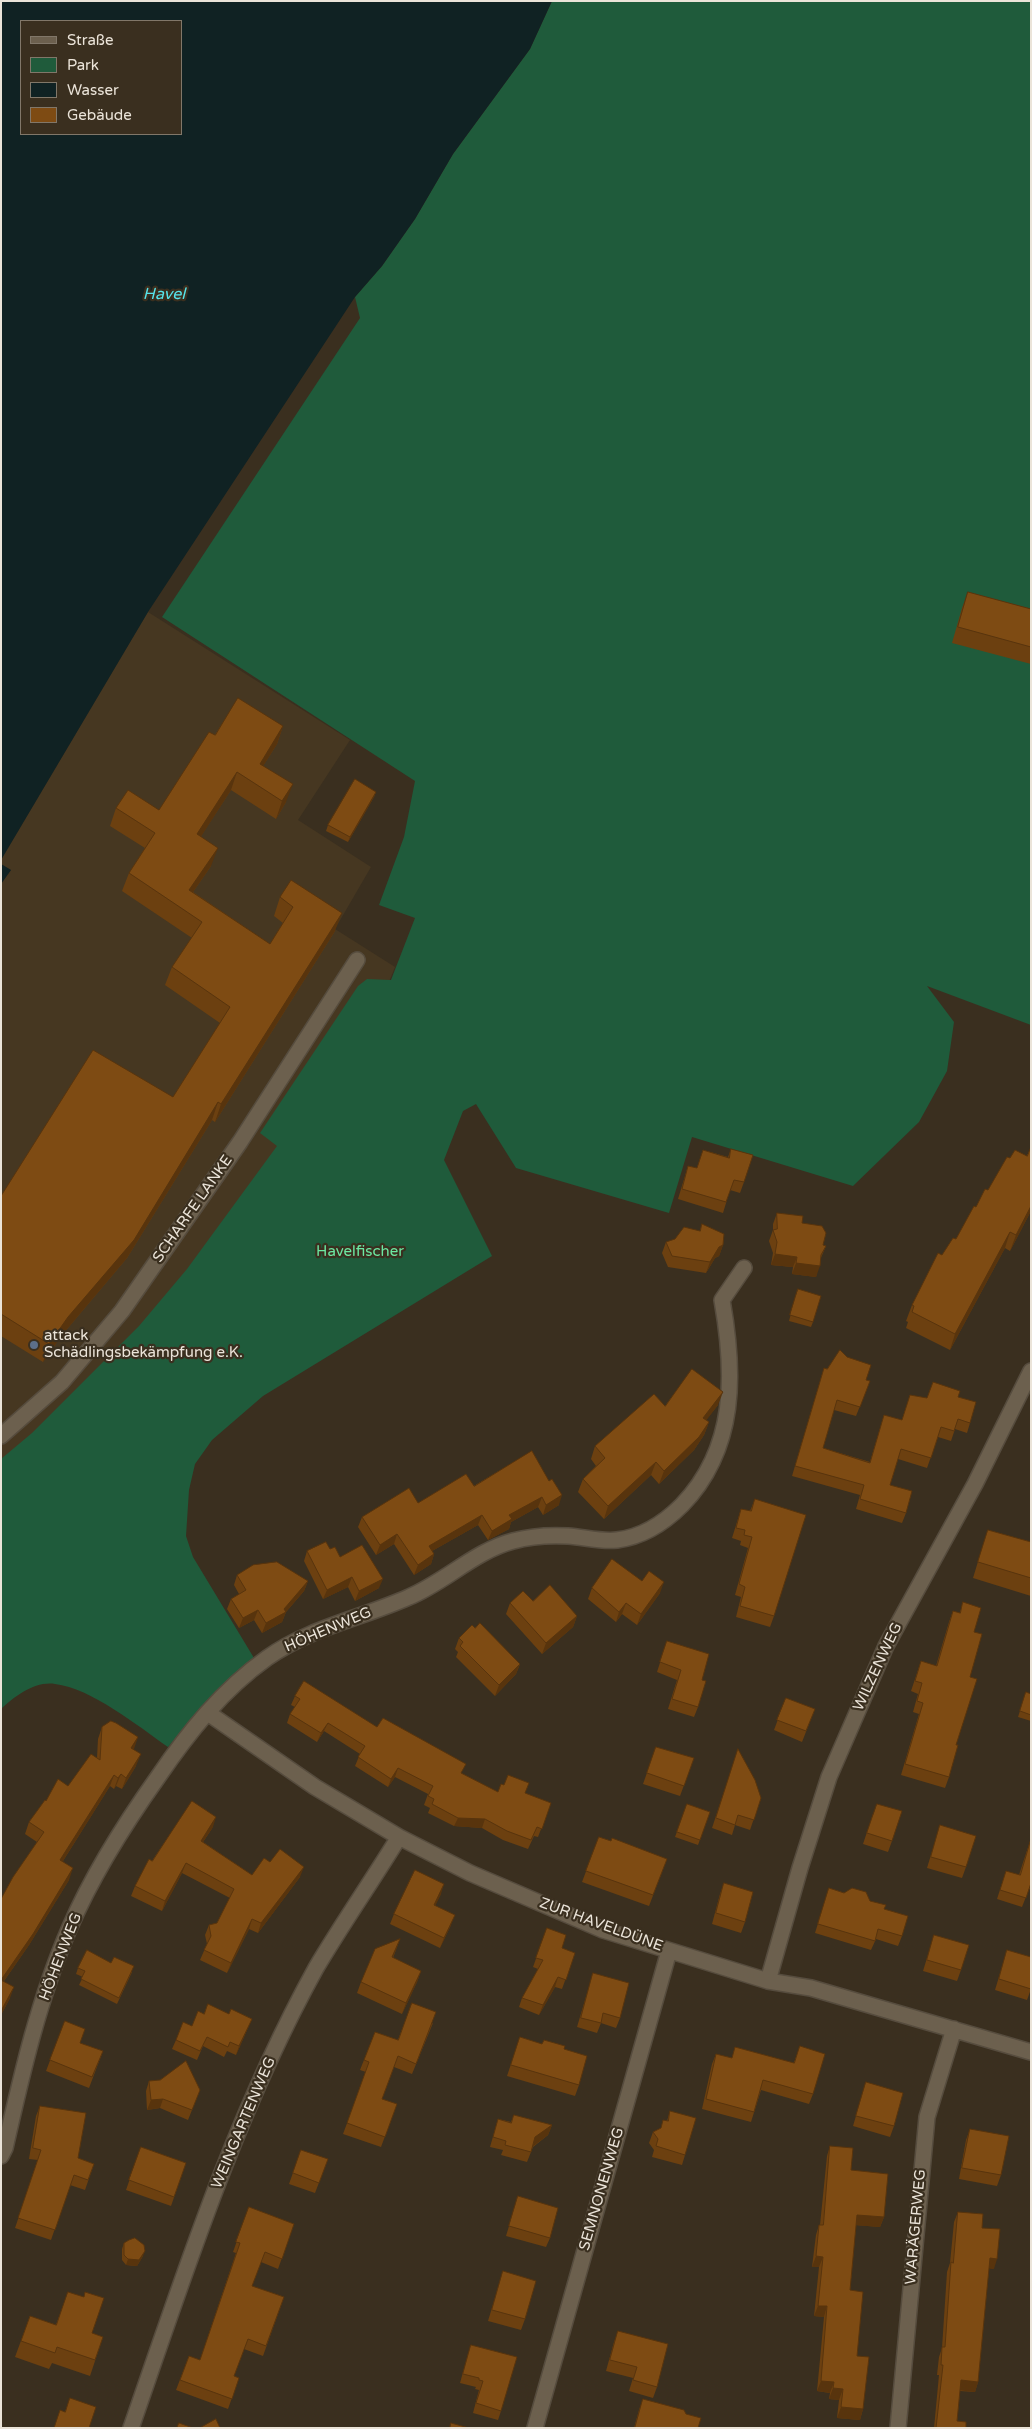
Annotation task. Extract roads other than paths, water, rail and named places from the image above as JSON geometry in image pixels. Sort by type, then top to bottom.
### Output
[{"type":"street","name":"SCHARFE LANKE","points":[[1,1436],[62,1382],[122,1311],[240,1142],[357,960]]},
{"type":"street","name":"HÖHENWEG","points":[[1,2156],[6,2148],[33,2032],[70,1926],[124,1826],[187,1735],[241,1680],[266,1658],[294,1641],[412,1596],[479,1556],[508,1542],[537,1536],[617,1540],[638,1535],[670,1517],[691,1495],[714,1461],[725,1425],[731,1365],[722,1300],[744,1268]]},
{"type":"street","name":"WILZENWEG","points":[[768,1981],[800,1868],[832,1768],[886,1646],[975,1484],[1031,1371]]},
{"type":"street","name":"ZUR HAVELDÜNE","points":[[208,1713],[315,1787],[399,1837],[470,1873],[603,1930],[768,1981],[811,1988],[1031,2052]]},
{"type":"street","name":"WEINGARTENWEG","points":[[131,2428],[202,2224],[260,2082],[317,1968],[399,1837]]},
{"type":"street","name":"SEMNONENWEG","points":[[535,2428],[670,1951]]},
{"type":"street","name":"WARÄGERWEG","points":[[898,2428],[927,2117],[954,2029]]},
{"type":"water","name":"Havel","points":[[1,1],[552,1],[530,49],[453,154],[415,219],[382,266],[355,297],[148,612],[1,860]]},
{"type":"water","points":[[1,864],[11,870],[1,884]]},
{"type":"place","name":"attack Schädlingsbekämpfung e.K.","points":[[34,1345]]},
{"type":"park label","name":"Havelfischer","points":[[360,1252]]}]
